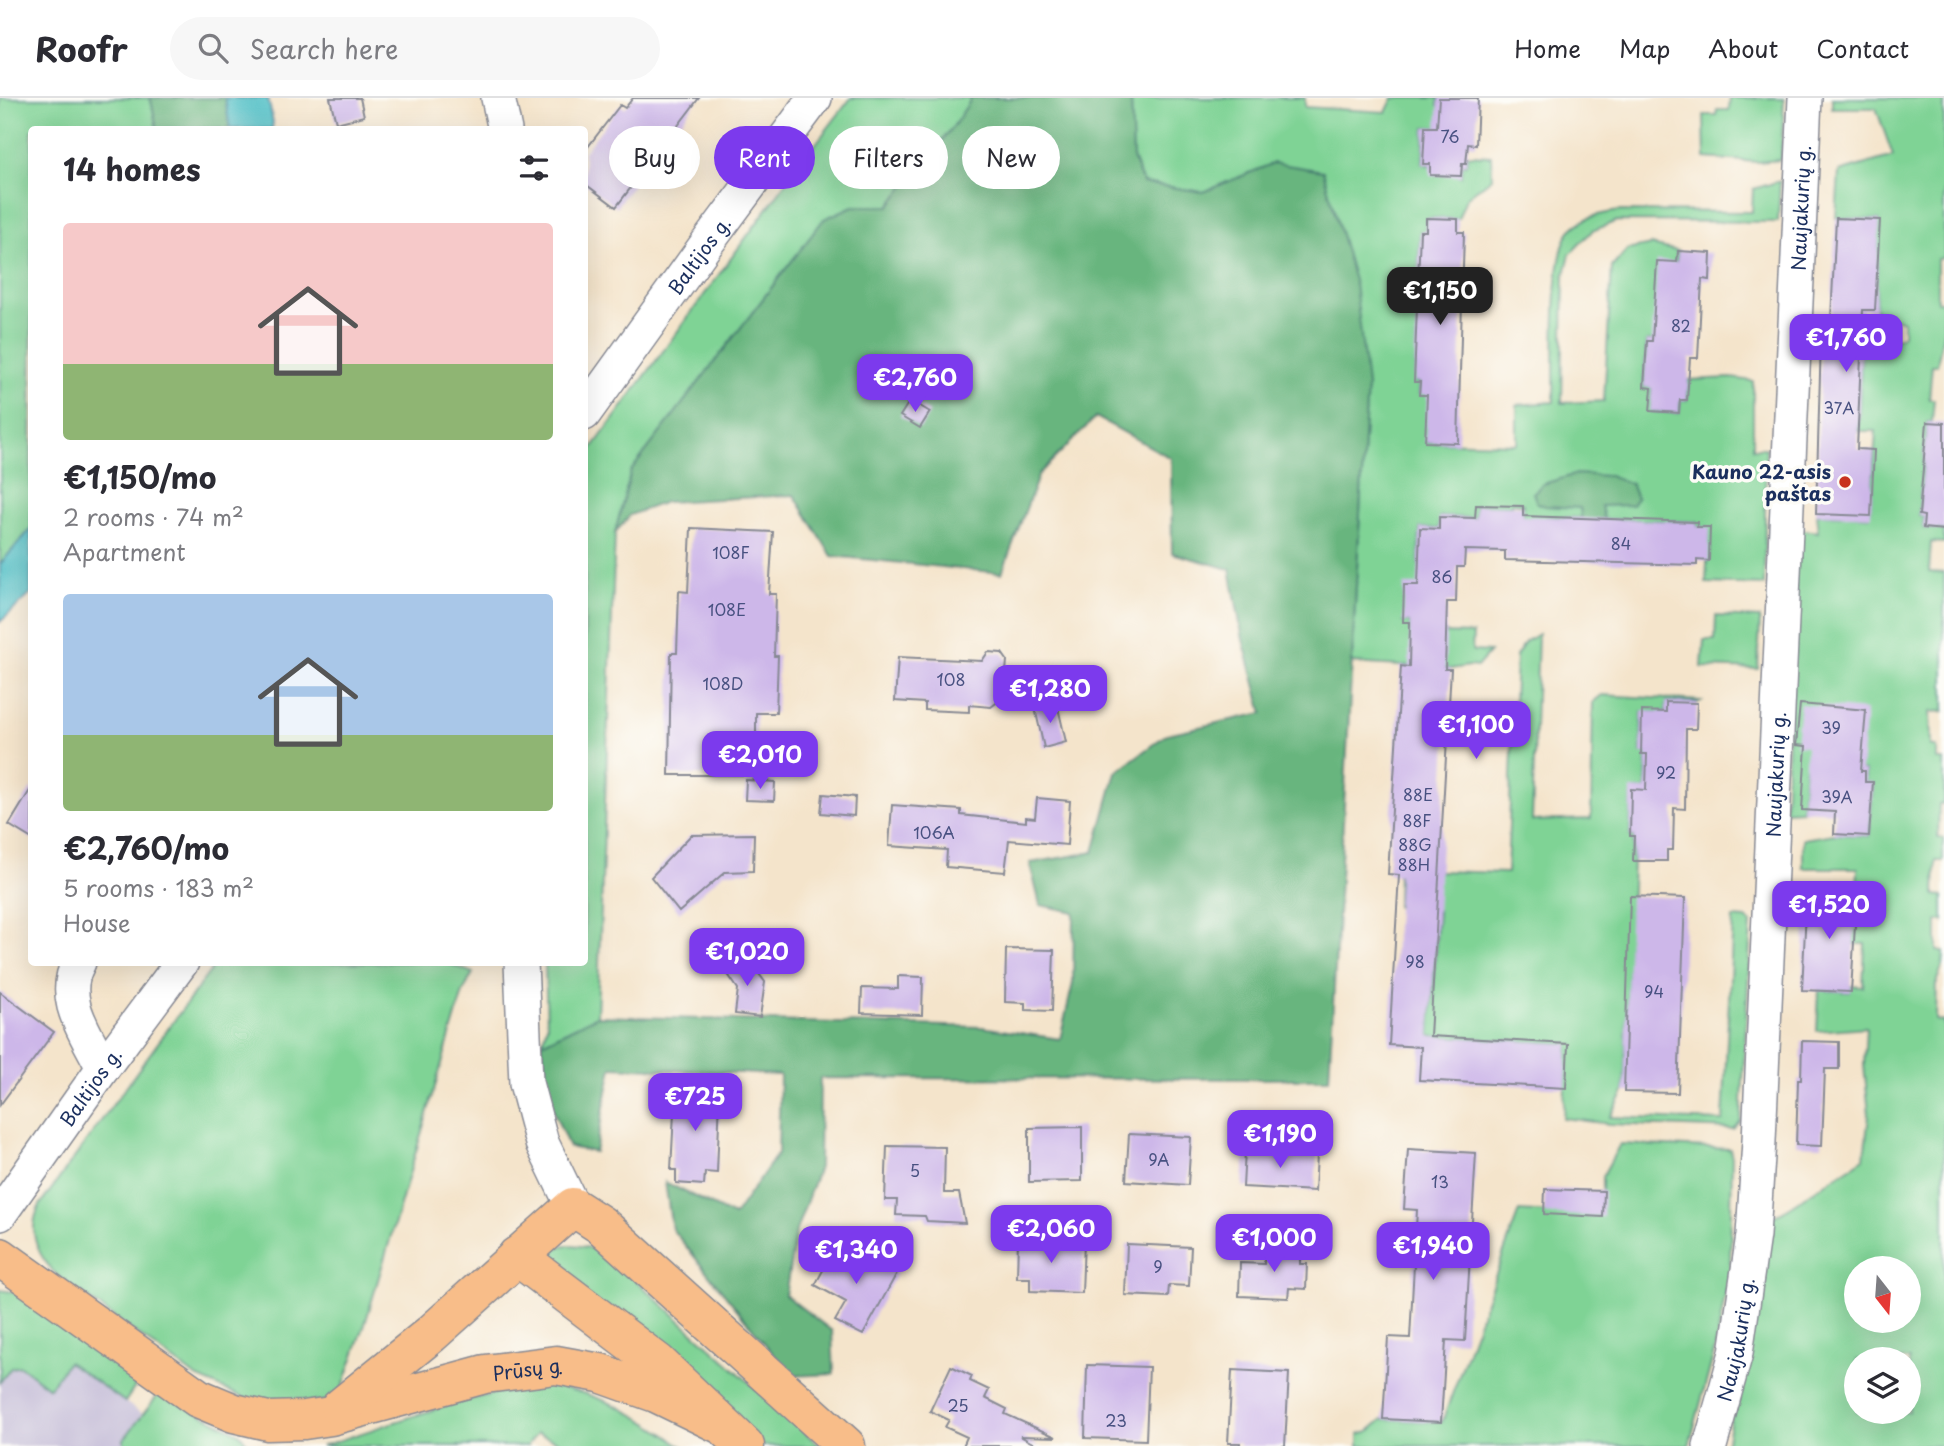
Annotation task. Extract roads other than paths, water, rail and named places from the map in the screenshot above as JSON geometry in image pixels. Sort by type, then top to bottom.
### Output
[{"type":"main road","points":[[331,1416],[431,1334],[573,1207],[601,1225],[846,1446]]},
{"type":"main road","name":"Prūsų g.","points":[[517,1256],[659,1363],[734,1436]]},
{"type":"main road","name":"Prūsų g.","points":[[0,1257],[198,1398],[234,1413],[268,1421],[331,1416],[485,1374],[556,1365],[611,1377],[656,1393],[734,1436]]},
{"type":"street","points":[[498,98],[504,126]]},
{"type":"street","name":"Baltijos g.","points":[[588,408],[816,98]]},
{"type":"street","name":"Naujakurių g.","points":[[1710,1446],[1736,1353],[1753,1235],[1805,98]]},
{"type":"street","points":[[77,966],[71,975],[72,1004],[103,1068]]},
{"type":"street","name":"Baltijos g.","points":[[0,1214],[179,966]]},
{"type":"street","points":[[521,966],[526,1083],[542,1143],[573,1207]]},
{"type":"water","points":[[225,98],[268,98],[272,126],[230,126]]},
{"type":"water","points":[[28,532],[28,597],[0,622],[0,564]]},
{"type":"place","name":"Kauno 22-asis paštas","points":[[1845,482]]}]
